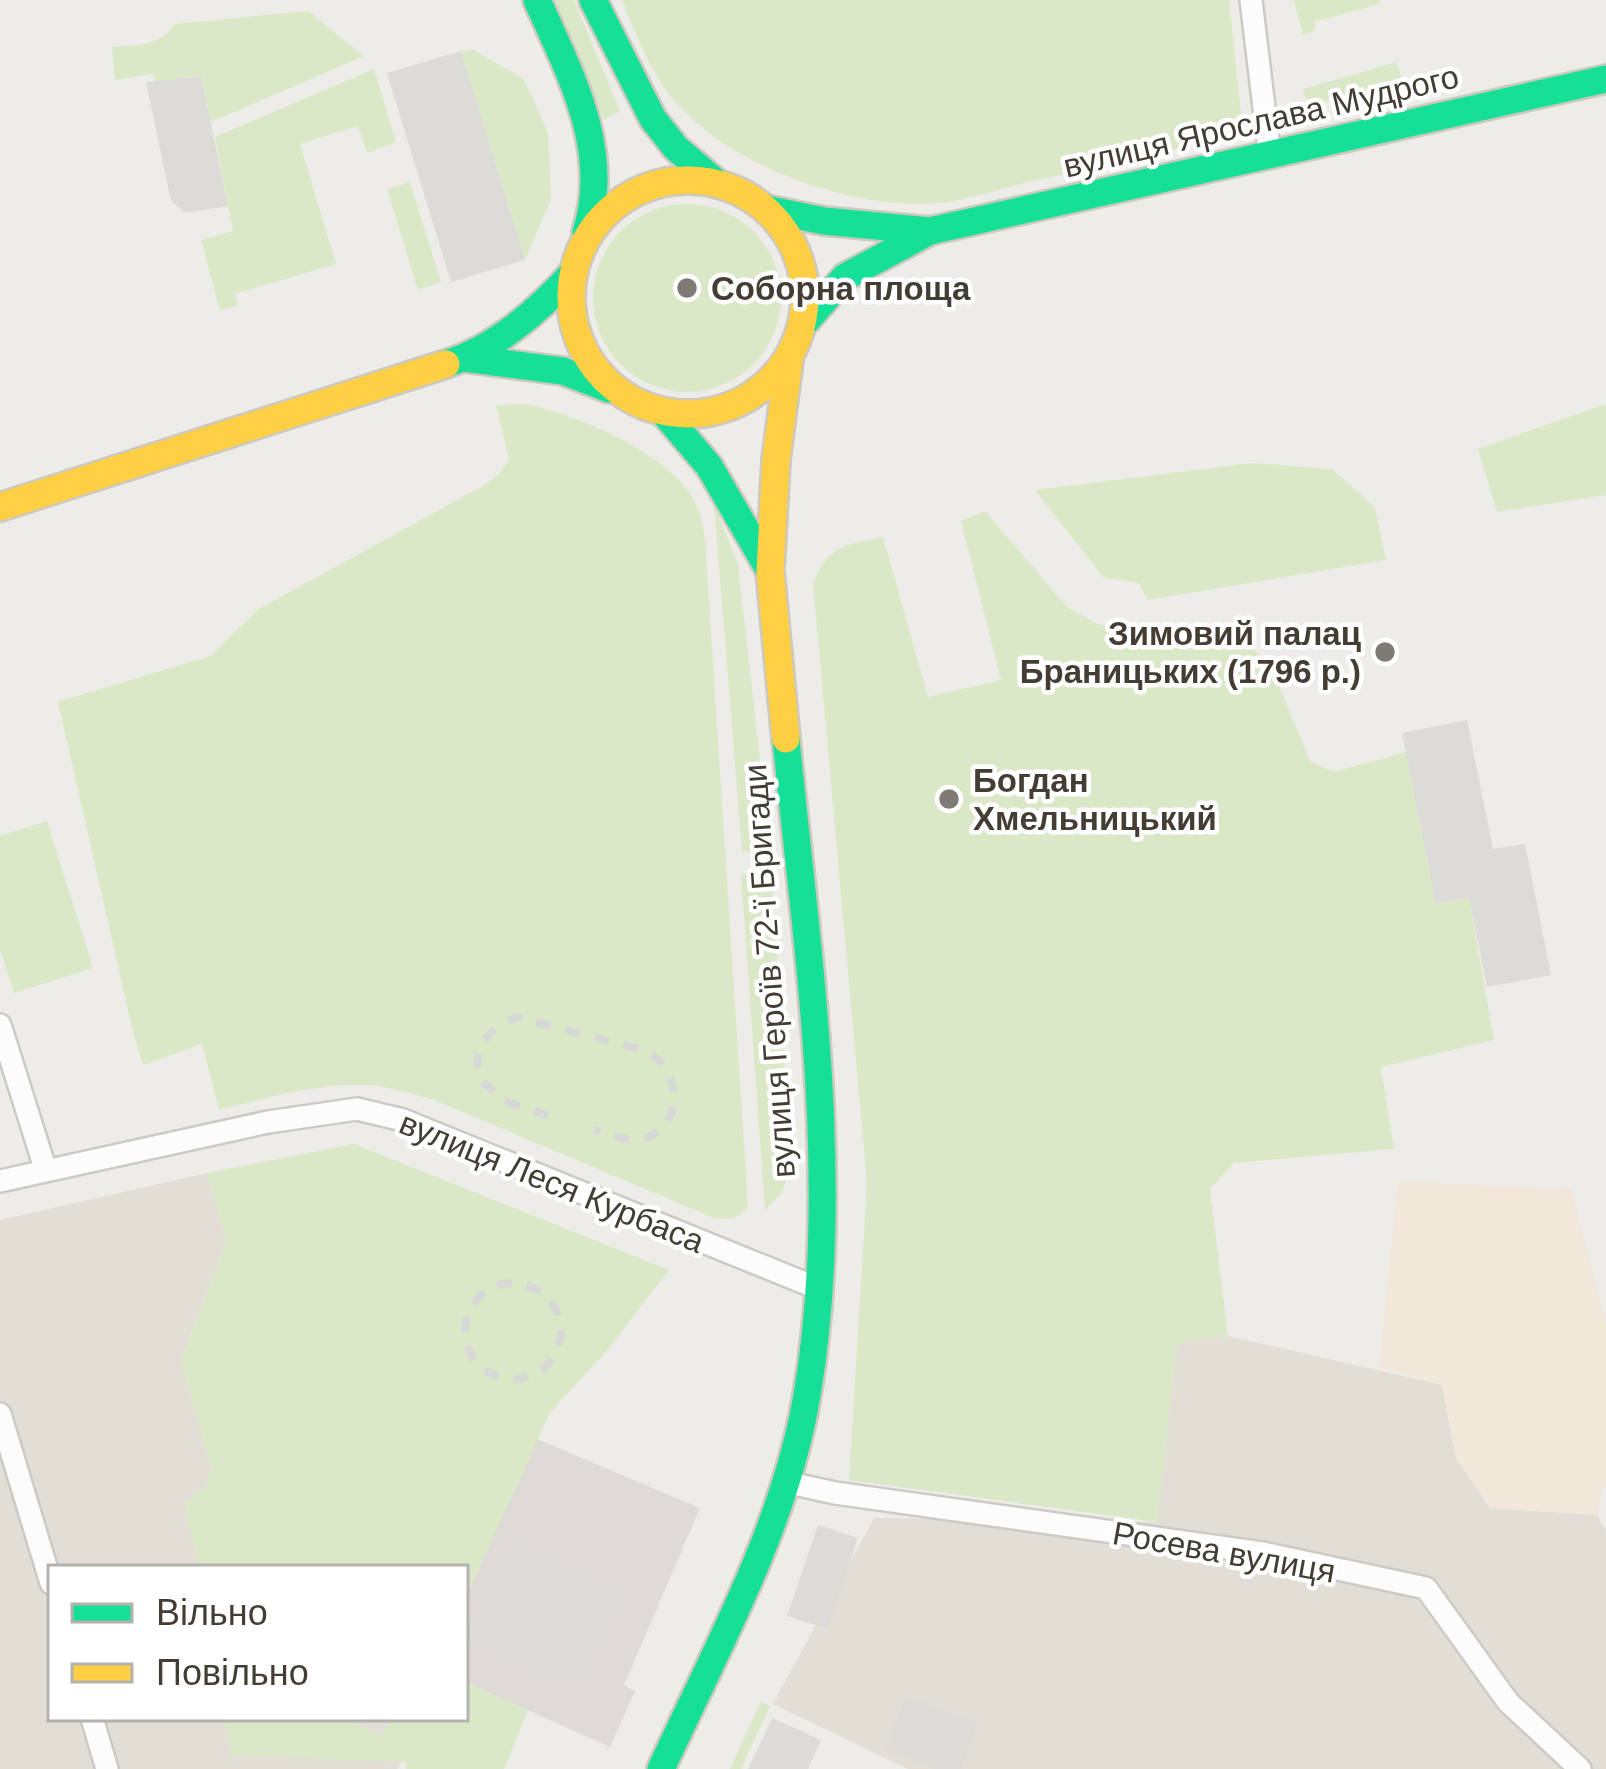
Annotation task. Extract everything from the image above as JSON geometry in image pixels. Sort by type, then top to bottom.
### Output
[{"type":"main road","points":[[536,0],[570,76],[592,147],[596,197],[577,261],[574,328],[584,352],[617,392]]},
{"type":"main road","points":[[593,0],[653,119],[676,148],[719,185]]},
{"type":"main road","name":"вулиця Ярослава Мудрого","points":[[807,320],[845,277],[930,231],[1606,79]]},
{"type":"main road","points":[[0,507],[464,358],[535,314],[577,261],[603,216],[634,190],[686,179],[744,193],[766,209],[789,236],[803,268],[807,320],[789,360],[740,403],[690,414],[664,412],[563,371],[464,358]]},
{"type":"main road","name":"вулиця Ярослава Мудрого","points":[[766,209],[824,221],[930,231]]},
{"type":"main road","name":"вулиця Героїв 72-ї Бригади","points":[[661,1769],[771,1529],[807,1397],[817,1288],[821,1180],[815,1029],[770,571],[776,460],[789,360]]},
{"type":"main road","name":"вулиця Героїв 72-ї Бригади","points":[[664,412],[722,482],[770,571]]},
{"type":"street","points":[[1251,0],[1270,157]]},
{"type":"street","points":[[0,1024],[44,1168]]},
{"type":"street","name":"вулиця Леся Курбаса","points":[[0,1181],[268,1122],[357,1109],[403,1120],[817,1288]]},
{"type":"street","points":[[0,1414],[48,1573]]},
{"type":"street","name":"Росева вулиця","points":[[785,1482],[1262,1553],[1426,1588],[1508,1702],[1580,1769]]},
{"type":"street","points":[[93,1721],[107,1769]]},
{"type":"shaded area","points":[[461,51],[525,260],[451,282],[387,73]]},
{"type":"shaded area","points":[[201,76],[228,206],[185,213],[171,201],[146,82]]},
{"type":"shaded area","points":[[1467,720],[1493,849],[1525,844],[1551,975],[1487,987],[1469,898],[1436,904],[1402,733]]},
{"type":"shaded area","points":[[207,1173],[227,1240],[181,1360],[211,1466],[207,1485],[260,1565],[48,1565],[48,1721],[415,1721],[398,1769],[0,1769],[0,1220]]},
{"type":"shaded area","points":[[1398,1181],[1571,1189],[1606,1324],[1606,1477],[1597,1515],[1490,1508],[1456,1458],[1442,1385],[1379,1367]]},
{"type":"shaded area","points":[[1228,1336],[1442,1385],[1456,1458],[1490,1508],[1597,1515],[1606,1531],[1606,1769],[908,1769],[773,1704],[874,1518],[1156,1522],[1177,1342]]},
{"type":"shaded area","points":[[537,1439],[700,1508],[624,1685],[635,1691],[610,1747],[468,1683],[468,1591]]},
{"type":"shaded area","points":[[818,1525],[858,1538],[827,1629],[787,1616]]},
{"type":"shaded area","points":[[507,1542],[619,1592],[577,1686],[468,1637]]},
{"type":"shaded area","points":[[906,1696],[978,1723],[961,1769],[936,1769],[885,1750]]},
{"type":"shaded area","points":[[772,1718],[821,1740],[808,1769],[748,1769]]},
{"type":"green space","points":[[554,0],[574,0],[620,111],[604,120]]},
{"type":"green space","points":[[622,0],[1229,0],[1241,115],[1238,127],[1227,138],[973,197],[906,204],[871,200],[798,181],[763,166],[702,128],[660,81]]},
{"type":"green space","points":[[1294,0],[1379,0],[1380,4],[1314,22],[1316,30],[1303,35]]},
{"type":"green space","points":[[308,11],[364,56],[211,122],[201,76],[155,81],[153,74],[115,80],[112,47],[155,41],[175,24]]},
{"type":"green space","points":[[472,49],[524,79],[548,133],[551,199],[525,260],[461,51]]},
{"type":"green space","points":[[1397,62],[1403,84],[1308,105],[1303,89]]},
{"type":"green space","points":[[374,69],[396,142],[367,153],[358,126],[300,144],[336,264],[235,294],[238,305],[220,311],[201,240],[233,231],[215,137]]},
{"type":"green space","points":[[410,182],[441,282],[418,290],[387,189]]},
{"type":"green space","name":"Соборна площа","points":[[687,204],[723,211],[754,231],[774,262],[781,298],[774,334],[754,365],[723,385],[687,392],[651,385],[620,365],[600,334],[593,298],[600,262],[620,231],[651,211]]},
{"type":"green space","points":[[527,404],[573,418],[650,456],[688,491],[702,520],[748,1206],[734,1218],[714,1218],[434,1100],[388,1088],[325,1087],[219,1110],[202,1044],[143,1065],[133,1032],[58,702],[210,656],[259,609],[486,484],[509,459],[496,405]]},
{"type":"green space","points":[[1606,404],[1606,495],[1497,512],[1478,449]]},
{"type":"green space","points":[[1252,463],[1332,469],[1375,507],[1386,560],[1148,600],[1138,583],[1103,577],[1035,490]]},
{"type":"green space","points":[[714,504],[738,564],[770,849],[742,852]]},
{"type":"green space","points":[[985,511],[1068,608],[1100,625],[1159,635],[1208,622],[1239,637],[1270,664],[1310,761],[1334,772],[1406,752],[1436,904],[1469,898],[1494,1040],[1381,1067],[1394,1149],[1234,1163],[1210,1189],[1228,1336],[1177,1343],[1157,1522],[849,1480],[867,1183],[813,584],[832,554],[883,537],[928,697],[1001,680],[961,521]]},
{"type":"green space","points":[[47,821],[93,968],[14,993],[0,950],[0,836]]},
{"type":"green space","points":[[771,872],[791,1165],[782,1193],[765,1210],[741,874]]},
{"type":"green space","points":[[354,1144],[669,1270],[606,1352],[551,1411],[468,1591],[468,1565],[198,1565],[185,1505],[207,1485],[211,1467],[181,1361],[227,1240],[207,1173]]},
{"type":"green space","points":[[468,1683],[528,1710],[504,1769],[406,1769],[406,1762],[231,1756],[225,1721],[349,1721],[383,1736],[389,1721],[468,1721]]},
{"type":"green space","points":[[761,1702],[770,1706],[741,1769],[730,1769]]},
{"type":"railway","points":[[548,1116],[504,1101],[479,1078],[478,1057],[485,1040],[517,1017],[647,1051],[667,1071],[674,1098],[672,1112],[656,1133],[629,1139],[594,1130]]},
{"type":"railway","points":[[513,1283],[547,1297],[561,1331],[547,1365],[513,1379],[479,1365],[465,1331],[479,1297],[513,1283]]},
{"type":"traffic: fast","points":[[537,0],[574,84],[591,142],[593,202],[586,232]]},
{"type":"traffic: fast","points":[[593,0],[653,119],[676,148],[718,184]]},
{"type":"traffic: fast","points":[[807,320],[845,277],[930,231],[1606,79]]},
{"type":"traffic: fast","points":[[766,209],[824,221],[930,231]]},
{"type":"traffic: fast","points":[[446,364],[482,349],[515,327],[572,274]]},
{"type":"traffic: fast","points":[[464,358],[563,371],[609,389]]},
{"type":"traffic: fast","points":[[664,413],[709,466],[767,566]]},
{"type":"traffic: fast","points":[[661,1769],[746,1586],[783,1492],[807,1395],[817,1314],[822,1233],[818,1067],[786,739]]},
{"type":"traffic: slow","points":[[688,180],[733,189],[771,214],[796,252],[805,297],[796,342],[771,380],[733,405],[688,414],[643,405],[605,380],[580,342],[571,297],[580,252],[605,214],[643,189],[688,180]]},
{"type":"traffic: slow","points":[[786,739],[770,571],[776,460],[789,360]]},
{"type":"traffic: slow","points":[[0,507],[446,364]]},
{"type":"place","name":"Соборна площа","points":[[687,288]]},
{"type":"place","name":"Зимовий палац Браницьких (1796 р.)","points":[[1385,652]]},
{"type":"place","name":"Богдан Хмельницький","points":[[949,799]]}]
